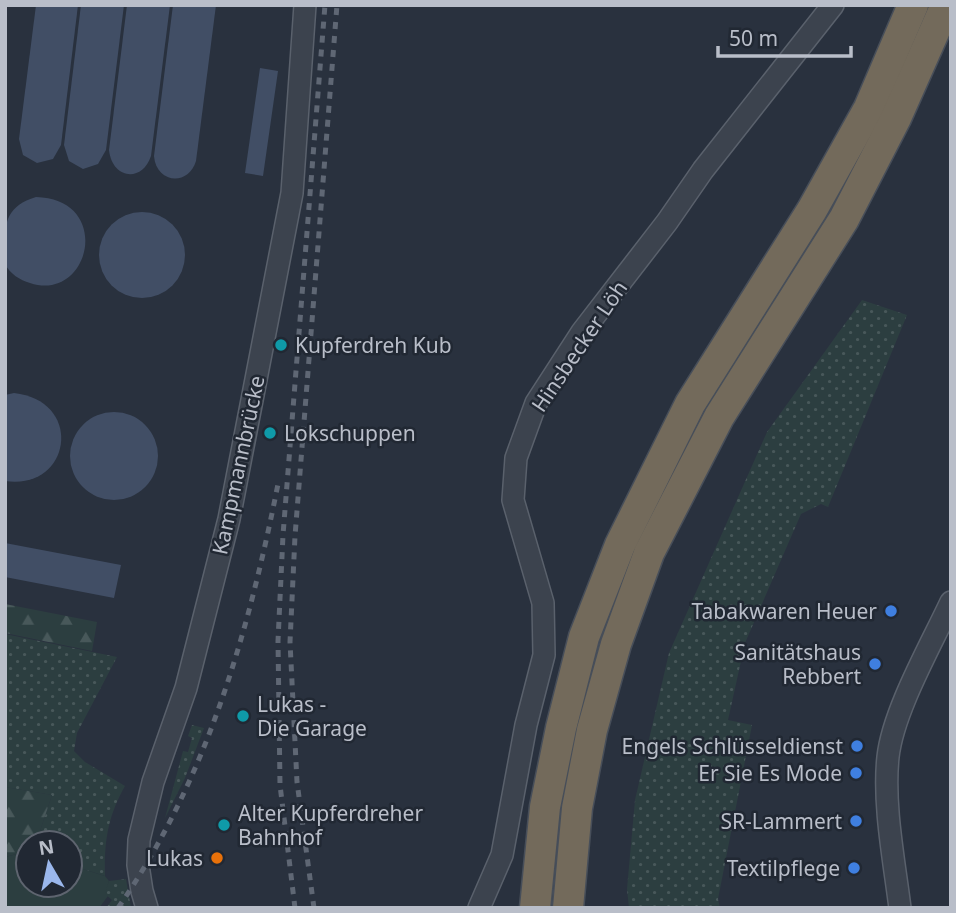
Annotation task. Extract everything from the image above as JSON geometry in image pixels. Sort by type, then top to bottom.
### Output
[{"type":"highway","points":[[535,908],[545,807],[561,728],[584,637],[620,545],[690,404],[812,210],[869,108],[913,5]]},
{"type":"highway","points":[[568,908],[577,808],[592,730],[616,644],[649,553],[719,417],[844,219],[896,118],[946,5]]},
{"type":"street","name":"Kampmannbrücke","points":[[143,892],[139,840],[153,782],[186,688],[229,519],[292,193],[305,5]]},
{"type":"street","name":"Hinsbecker Löh","points":[[479,908],[502,855],[526,724],[544,655],[543,603],[513,500],[516,458],[536,403],[582,332],[667,222],[703,170],[833,5]]},
{"type":"street","points":[[900,908],[890,820],[888,757],[905,701],[951,602]]},
{"type":"green space","points":[[862,300],[907,315],[828,507],[821,504],[801,514],[745,643],[728,720],[752,725],[718,899],[720,908],[629,908],[627,889],[635,800],[669,653],[767,432]]},
{"type":"green space","points":[[5,604],[97,622],[92,651],[5,633]]},
{"type":"green space","points":[[5,634],[117,657],[77,733],[74,751],[85,762],[125,786],[108,829],[105,876],[84,869],[84,829],[41,829],[52,795],[5,787]]},
{"type":"green space","points":[[192,725],[204,728],[185,778],[165,818],[183,751],[188,752],[192,738],[188,736]]},
{"type":"green space","points":[[5,787],[52,795],[41,829],[14,829],[14,855],[5,857]]},
{"type":"green space","points":[[14,855],[14,899],[84,899],[84,869],[105,876],[109,881],[105,893],[108,896],[99,908],[5,908],[5,857]]},
{"type":"green space","points":[[126,879],[131,908],[106,908],[112,900],[104,893],[109,881]]},
{"type":"water","points":[[36,5],[78,5],[61,145],[53,159],[37,163],[23,155],[19,139]]},
{"type":"water","points":[[81,5],[124,5],[106,150],[98,164],[83,169],[69,161],[64,145]]},
{"type":"water","points":[[127,5],[170,5],[151,156],[147,165],[135,174],[121,172],[111,160],[109,150]]},
{"type":"water","points":[[173,5],[216,5],[196,161],[192,169],[180,178],[166,176],[160,172],[154,156]]},
{"type":"water","points":[[260,68],[278,71],[263,176],[245,173]]},
{"type":"water","points":[[36,197],[61,202],[76,214],[84,230],[85,248],[79,265],[67,278],[51,285],[23,280],[12,274],[5,264],[5,231],[10,214],[16,207]]},
{"type":"water","points":[[142,212],[159,215],[173,224],[182,238],[185,255],[182,272],[173,286],[159,295],[142,298],[125,295],[111,286],[102,272],[99,255],[102,238],[111,224],[125,215]]},
{"type":"water","points":[[14,393],[37,399],[52,412],[60,427],[61,444],[56,460],[44,473],[27,480],[5,481],[5,395]]},
{"type":"water","points":[[114,412],[131,416],[145,425],[154,439],[158,456],[154,473],[145,487],[131,496],[114,500],[97,496],[83,487],[74,473],[70,456],[74,439],[83,425],[97,416]]},
{"type":"water","points":[[5,543],[121,565],[114,598],[5,577]]},
{"type":"railway","points":[[295,908],[280,785],[278,641],[283,535],[325,5]]},
{"type":"railway","points":[[314,908],[297,782],[290,642],[295,536],[337,5]]},
{"type":"railway","points":[[118,908],[150,858],[177,807],[221,702],[254,592],[279,479]]},
{"type":"place","name":"Kupferdreh Kub","points":[[281,345]]},
{"type":"place","name":"Lokschuppen","points":[[270,433]]},
{"type":"place","name":"Tabakwaren Heuer","points":[[891,611]]},
{"type":"place","name":"Sanitätshaus Rebbert","points":[[875,664]]},
{"type":"place","name":"Lukas - Die Garage","points":[[243,716]]},
{"type":"place","name":"Engels Schlüsseldienst","points":[[857,746]]},
{"type":"place","name":"Er Sie Es Mode","points":[[856,773]]},
{"type":"place","name":"SR-Lammert","points":[[856,821]]},
{"type":"place","name":"Alter Kupferdreher Bahnhof","points":[[224,825]]},
{"type":"place","name":"Lukas","points":[[217,858]]},
{"type":"place","name":"Textilpflege","points":[[854,868]]}]
